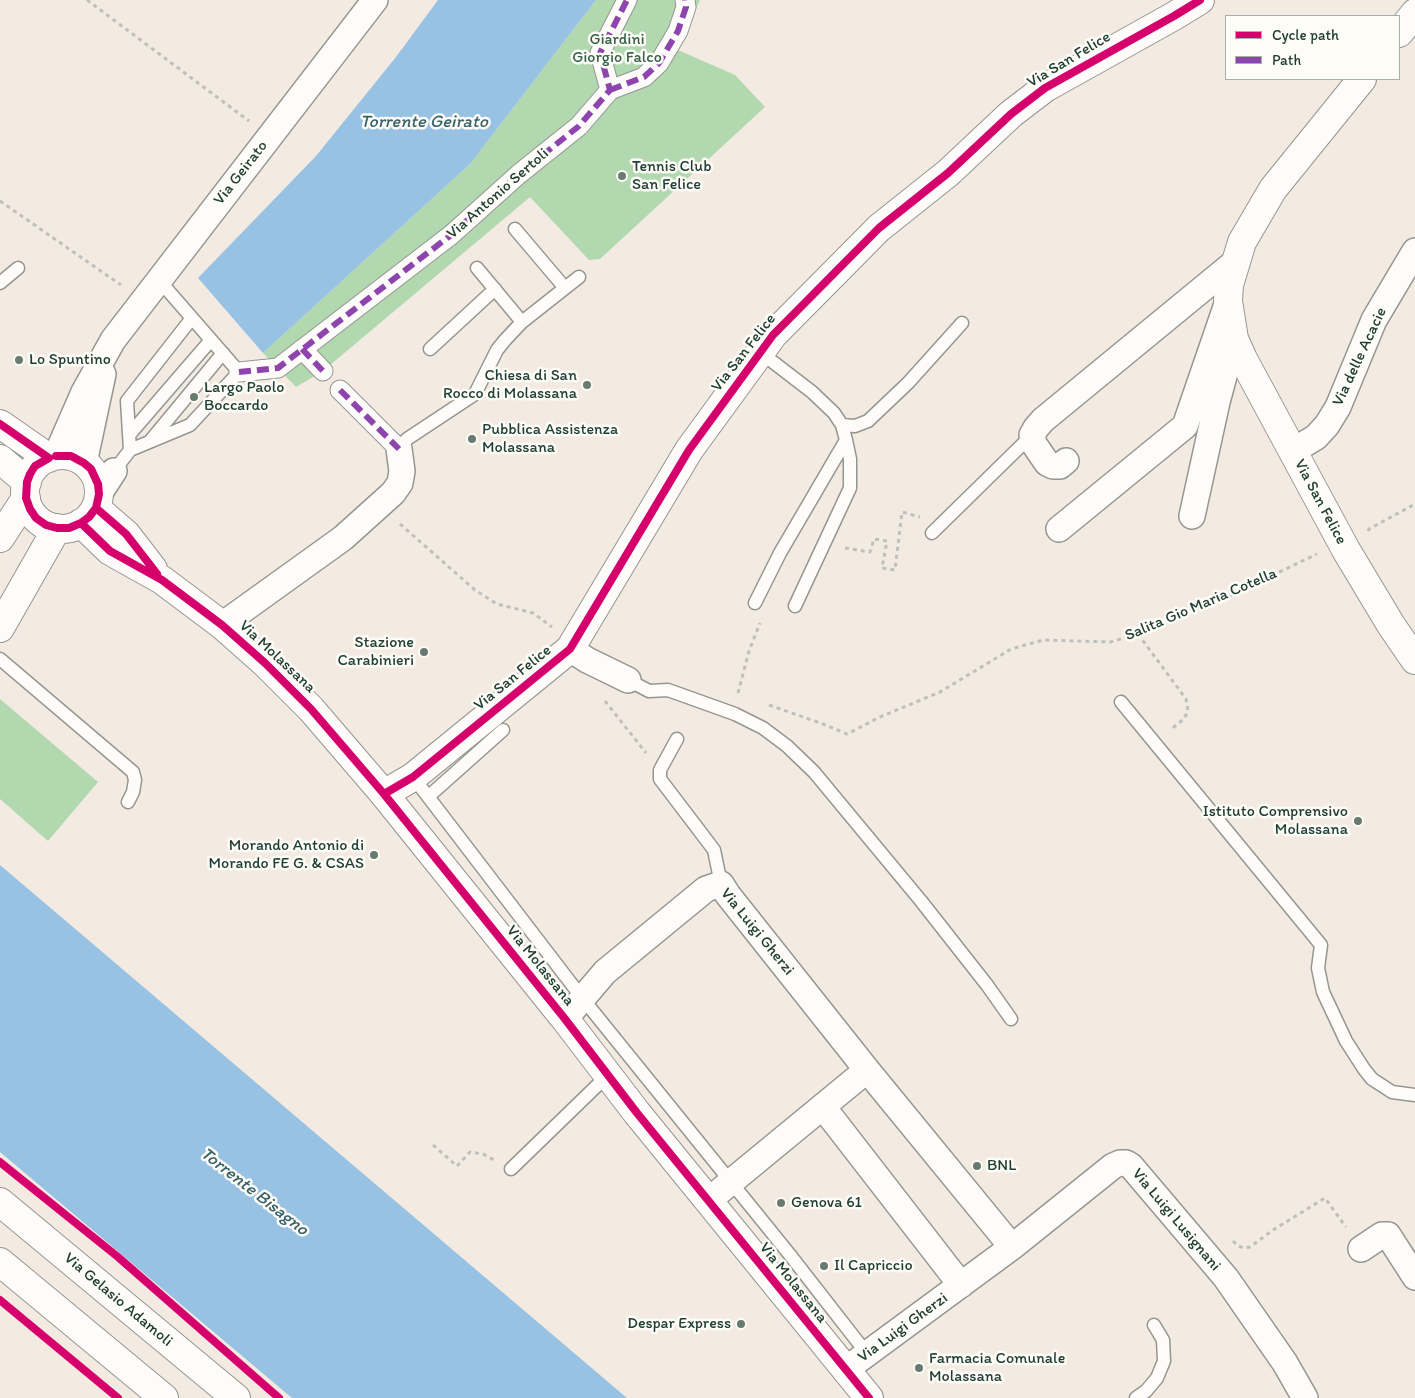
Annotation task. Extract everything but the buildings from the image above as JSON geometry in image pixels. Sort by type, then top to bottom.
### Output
[{"type":"main road","name":"Via San Felice","points":[[384,794],[421,787],[570,649],[689,450],[760,352],[773,335],[879,228],[948,173],[1011,114],[1045,88],[1200,0]]},
{"type":"main road","points":[[1400,32],[1415,13]]},
{"type":"main road","name":"Via San Felice","points":[[1361,80],[1273,189],[1242,242],[1229,285],[1228,301],[1234,339],[1242,359],[1346,550],[1391,625],[1415,660]]},
{"type":"main road","points":[[0,424],[52,457]]},
{"type":"main road","points":[[0,628],[83,513],[98,484],[96,477],[84,462],[71,456],[52,457],[35,466],[30,474],[27,490],[1,534]]},
{"type":"main road","name":"Via Molassana","points":[[0,459],[27,490],[30,509],[36,518],[46,525],[83,513],[126,534],[162,580],[222,625],[265,663],[311,709],[574,1009],[608,1075],[869,1398]]},
{"type":"main road","name":"Via Gelasio Adamoli","points":[[0,1202],[236,1398]]},
{"type":"main road","points":[[0,1262],[164,1398]]},
{"type":"street","name":"Via Geirato","points":[[52,457],[108,347],[158,279],[375,0]]},
{"type":"street","points":[[626,0],[600,53],[610,90],[644,77],[659,63],[678,32],[686,7],[685,0]]},
{"type":"street","name":"Via Antonio Sertoli","points":[[239,372],[278,368],[451,235],[519,174],[579,126],[610,90]]},
{"type":"street","name":"Via delle Acacie","points":[[1293,452],[1316,437],[1338,406],[1374,320],[1415,251]]},
{"type":"street","points":[[1066,461],[1060,466],[1053,466],[1047,463],[1034,444],[1032,435],[1036,428],[1043,420],[1234,264]]},
{"type":"street","name":"Via San Felice","points":[[1059,529],[1186,426],[1228,301]]},
{"type":"street","name":"Via San Felice","points":[[1192,516],[1217,402],[1234,339]]},
{"type":"street","name":"Via Geirato","points":[[84,462],[108,347]]},
{"type":"street","points":[[302,349],[323,371]]},
{"type":"street","points":[[222,625],[343,538],[393,493],[400,483],[402,471],[399,449],[340,390]]},
{"type":"street","points":[[83,513],[114,471]]},
{"type":"street","points":[[570,649],[586,660],[628,680]]},
{"type":"street","name":"Via Luigi Gherzi","points":[[574,1009],[605,972],[633,948],[706,889],[721,884],[867,1070],[1012,1247],[868,1355],[845,1370]]},
{"type":"street","points":[[709,1200],[867,1070]]},
{"type":"street","name":"Via Luigi Gherzi","points":[[823,1107],[961,1285]]},
{"type":"street","name":"Via Luigi Lusignani","points":[[1012,1247],[1113,1166],[1126,1163],[1131,1166],[1226,1278],[1285,1362],[1305,1398]]},
{"type":"street","points":[[1361,1249],[1382,1235],[1388,1235],[1415,1277]]},
{"type":"lane","points":[[515,230],[566,288]]},
{"type":"lane","points":[[0,284],[18,268]]},
{"type":"lane","points":[[478,268],[522,322]]},
{"type":"lane","points":[[399,449],[407,439],[475,394],[497,350],[522,322],[579,277]]},
{"type":"lane","points":[[114,471],[130,450],[190,425],[239,372],[158,279]]},
{"type":"lane","points":[[430,349],[495,289]]},
{"type":"lane","points":[[130,450],[127,401],[192,318]]},
{"type":"lane","points":[[842,425],[855,426],[868,421],[908,383],[962,322]]},
{"type":"lane","points":[[129,435],[211,340]]},
{"type":"lane","points":[[760,352],[812,392],[834,413],[842,425],[850,459],[850,488],[795,606]]},
{"type":"lane","points":[[149,442],[223,354]]},
{"type":"lane","points":[[937,528],[1032,435]]},
{"type":"lane","points":[[755,603],[780,553],[846,440]]},
{"type":"lane","points":[[0,659],[133,772],[135,780],[133,792],[128,802]]},
{"type":"lane","points":[[628,680],[649,691],[668,690],[735,714],[763,728],[788,746],[814,772],[921,901],[987,985],[1011,1020]]},
{"type":"lane","points":[[1121,702],[1321,945],[1318,968],[1323,992],[1346,1041],[1364,1069],[1372,1079],[1392,1092],[1415,1095]]},
{"type":"lane","points":[[503,730],[421,787],[574,1009],[731,1182],[868,1355]]},
{"type":"lane","points":[[677,739],[660,770],[660,779],[714,850],[721,884]]},
{"type":"lane","points":[[511,1169],[608,1075]]},
{"type":"lane","points":[[1136,1398],[1146,1391],[1157,1378],[1164,1361],[1163,1340],[1154,1325]]},
{"type":"path","points":[[87,0],[270,136]]},
{"type":"path","points":[[0,201],[143,300]]},
{"type":"path","points":[[1369,529],[1415,504]]},
{"type":"path","points":[[378,506],[475,590],[496,604],[532,613]]},
{"type":"path","points":[[847,538],[844,548],[870,552],[874,539],[888,541],[882,568],[895,570],[902,512],[937,528]]},
{"type":"path","points":[[738,692],[749,651],[763,619]]},
{"type":"path","points":[[1138,634],[1186,699],[1188,711],[1184,719],[1154,742]]},
{"type":"path","points":[[730,690],[746,696]]},
{"type":"path","points":[[605,700],[660,770]]},
{"type":"path","points":[[432,1145],[457,1166],[470,1152],[483,1154]]},
{"type":"path","points":[[1232,1239],[1238,1246],[1250,1247],[1273,1230],[1325,1198],[1361,1249]]},
{"type":"green space","name":"Giardini Giorgio Falco","points":[[596,0],[700,0],[678,50],[735,75],[765,107],[600,259],[589,260],[530,197],[323,371],[296,387],[263,353],[470,164]]},
{"type":"green space","points":[[0,699],[98,782],[48,841],[0,799]]},
{"type":"water","name":"Torrente Geirato","points":[[438,0],[596,0],[470,164],[263,353],[198,278],[316,156],[396,57]]},
{"type":"water","name":"Torrente Bisagno","points":[[0,865],[627,1398],[292,1398],[0,1152]]},
{"type":"marked path","points":[[239,372],[278,368],[451,235],[519,174],[579,126],[610,90],[600,53],[627,0]]},
{"type":"marked path","points":[[610,90],[644,77],[659,63],[678,31],[686,7],[685,0]]},
{"type":"marked path","points":[[302,349],[323,371]]},
{"type":"marked path","points":[[340,390],[399,449]]},
{"type":"cycle path","points":[[384,794],[413,777],[570,649],[689,450],[773,335],[879,228],[948,173],[1011,114],[1045,88],[1200,0]]},
{"type":"cycle path","points":[[0,424],[49,458],[35,466],[30,474],[27,482],[26,498],[36,518],[46,525],[57,528],[69,528],[81,523],[96,508],[99,494],[98,484],[91,469],[84,463],[71,456],[56,456]]},
{"type":"cycle path","points":[[96,508],[126,534],[157,574]]},
{"type":"cycle path","points":[[81,523],[110,551],[162,580],[222,625],[265,663],[311,709],[384,794],[565,1019],[637,1113],[869,1398]]},
{"type":"cycle path","points":[[0,1162],[118,1257],[279,1398]]},
{"type":"cycle path","points":[[0,1300],[118,1398]]},
{"type":"place","name":"Tennis Club San Felice","points":[[622,176]]},
{"type":"place","name":"Lo Spuntino","points":[[19,360]]},
{"type":"place","name":"Chiesa di San Rocco di Molassana","points":[[587,385]]},
{"type":"place","name":"Largo Paolo Boccardo","points":[[194,397]]},
{"type":"place","name":"Pubblica Assistenza Molassana","points":[[472,439]]},
{"type":"place","name":"Stazione Carabinieri","points":[[424,652]]},
{"type":"place","name":"Istituto Comprensivo Molassana","points":[[1358,821]]},
{"type":"place","name":"Morando Antonio di Morando FE G. & CSAS","points":[[374,855]]},
{"type":"place","name":"BNL","points":[[977,1166]]},
{"type":"place","name":"Genova 61","points":[[781,1203]]},
{"type":"place","name":"Il Capriccio","points":[[824,1266]]},
{"type":"place","name":"Despar Express","points":[[741,1324]]},
{"type":"place","name":"Farmacia Comunale Molassana","points":[[919,1368]]}]
